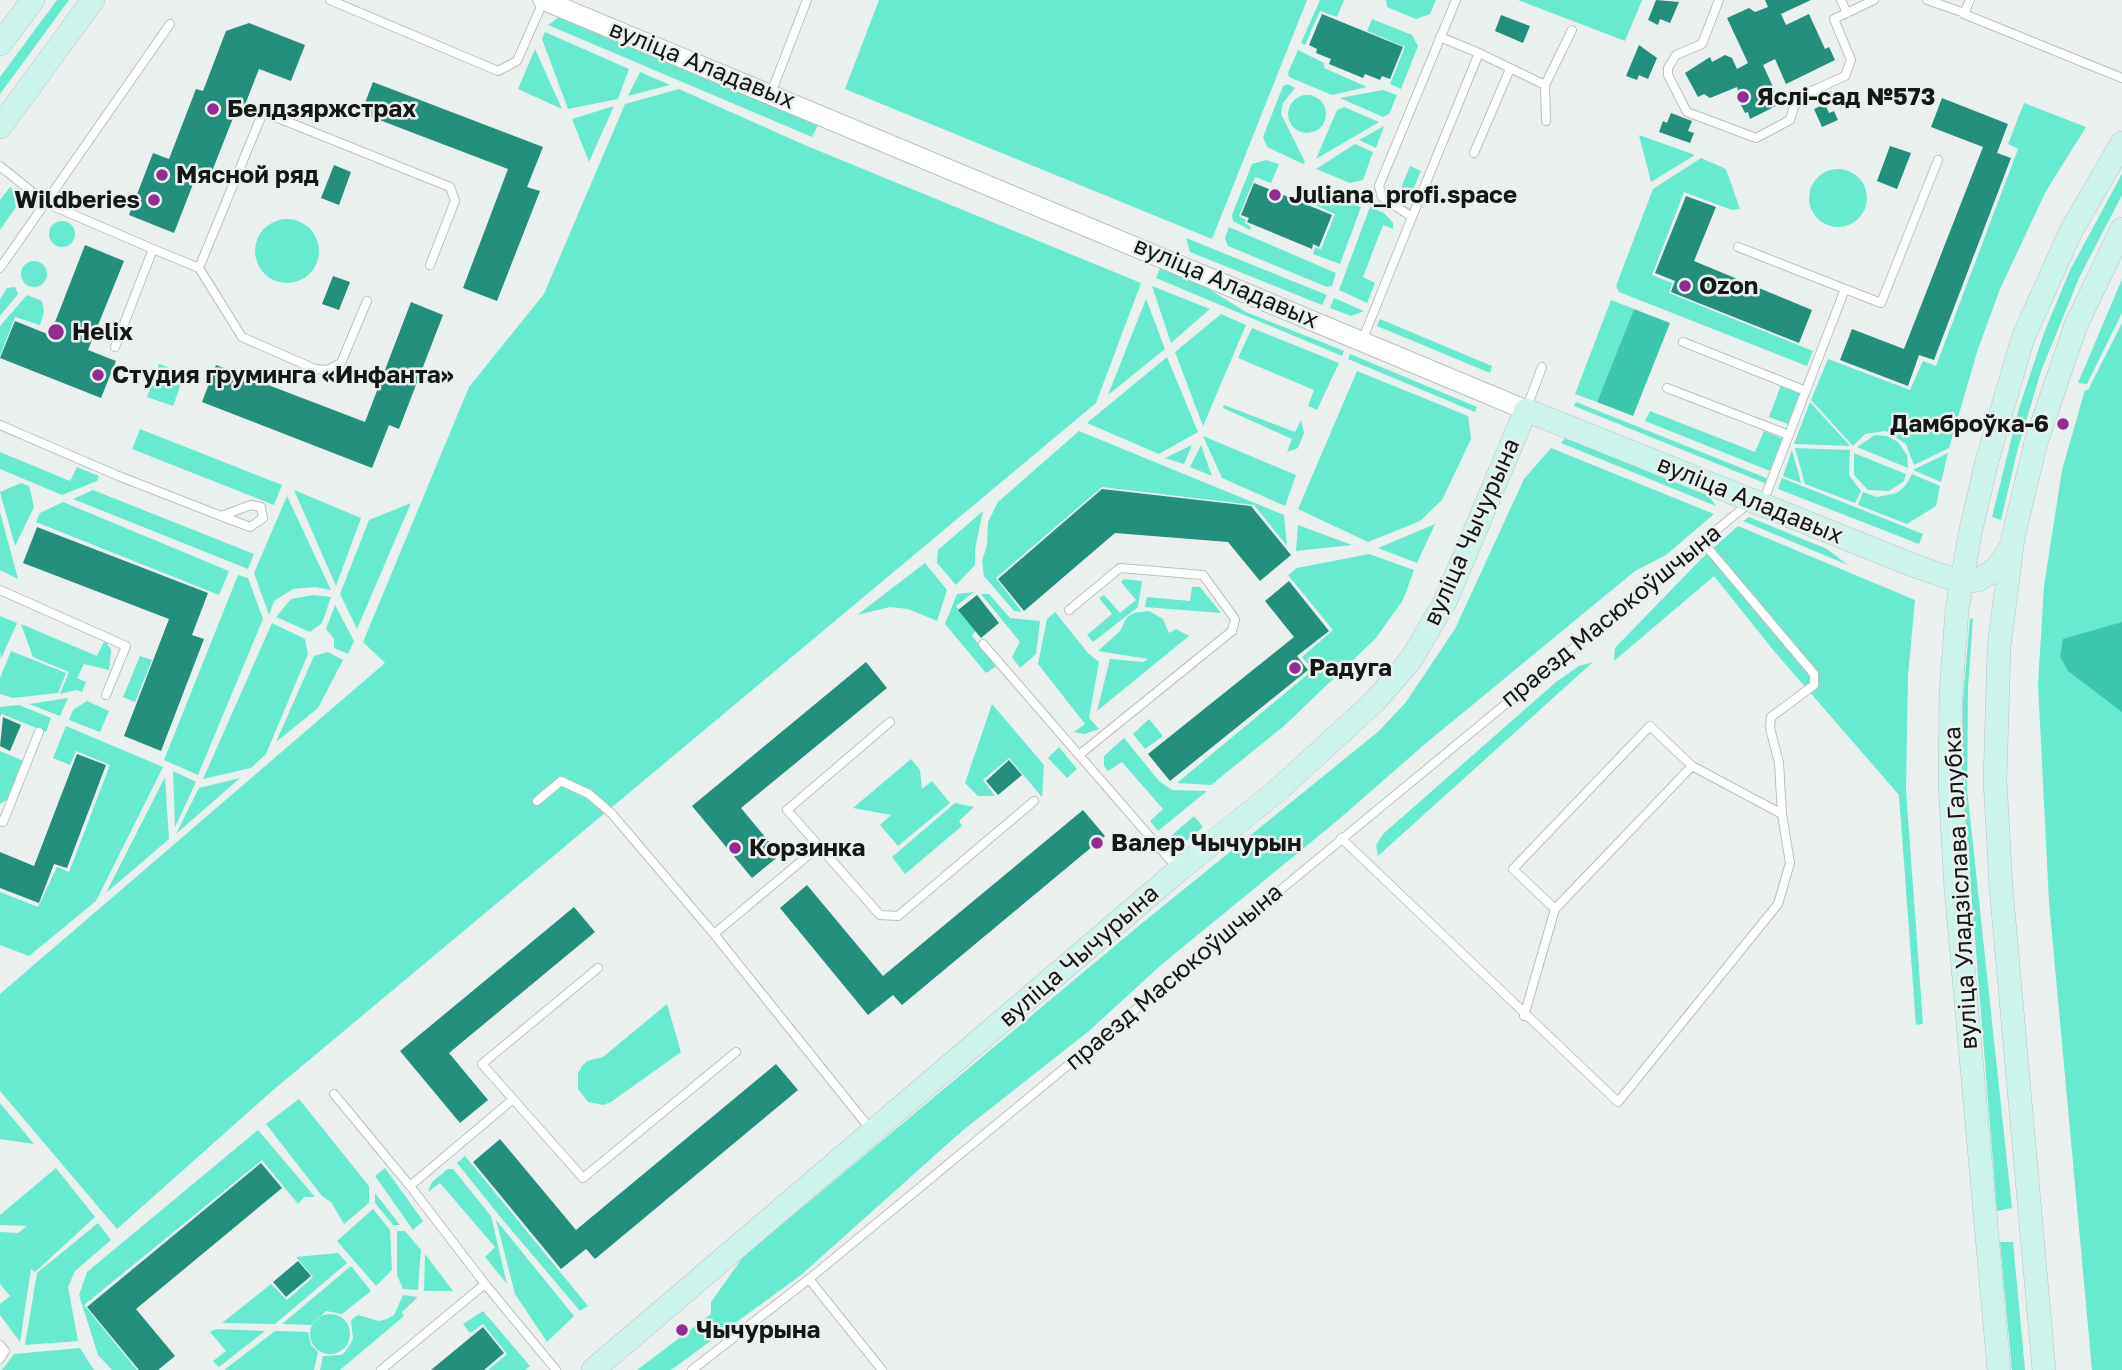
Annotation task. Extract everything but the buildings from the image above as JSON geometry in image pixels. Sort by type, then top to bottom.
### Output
[{"type":"main road","points":[[0,44],[33,0]]},
{"type":"main road","points":[[0,127],[93,0]]},
{"type":"main road","name":"вуліца Уладзіслава Галубка","points":[[1999,1370],[1956,889],[1950,785],[1951,693],[1967,578],[1970,534],[1997,423],[2023,338],[2071,231],[2122,143]]},
{"type":"main road","name":"вуліца Уладзіслава Галубка","points":[[2044,1370],[2001,887],[1995,738],[2002,614],[2011,547],[2032,453],[2060,368],[2091,290],[2122,229]]},
{"type":"main road","name":"вуліца Аладавых","points":[[1526,410],[1757,503],[1921,564],[1967,578]]},
{"type":"main road","name":"вуліца Чычурына","points":[[593,1370],[874,1133],[1179,870],[1278,790],[1340,733],[1410,661],[1457,578],[1526,410]]},
{"type":"main road","points":[[1921,564],[1950,555],[1970,534]]},
{"type":"main road","points":[[1967,578],[2003,563],[2011,547]]},
{"type":"main road","points":[[1967,578],[1996,599],[2002,614]]},
{"type":"street","name":"вуліца Аладавых","points":[[543,0],[1526,410]]},
{"type":"lane","points":[[330,0],[498,71],[517,61],[543,0]]},
{"type":"lane","points":[[771,93],[807,0]]},
{"type":"lane","points":[[1412,216],[1382,197],[1379,186],[1456,0]]},
{"type":"lane","points":[[1719,0],[1702,44],[1676,55],[1668,68],[1668,75],[1687,111],[1756,138],[1790,120],[1795,103],[1801,96],[1844,76],[1850,60],[1834,19],[1874,0]]},
{"type":"lane","points":[[1841,0],[1847,13]]},
{"type":"lane","points":[[1927,0],[2122,78]]},
{"type":"lane","points":[[1965,13],[1970,0]]},
{"type":"lane","points":[[0,268],[170,24]]},
{"type":"lane","points":[[1546,121],[1545,85],[1572,30]]},
{"type":"lane","points":[[1440,37],[1545,85]]},
{"type":"lane","points":[[1362,341],[1479,53]]},
{"type":"lane","points":[[1474,153],[1510,69]]},
{"type":"lane","points":[[199,268],[263,111],[450,187],[454,201],[430,265]]},
{"type":"lane","points":[[1738,247],[1881,303],[1938,160]]},
{"type":"lane","points":[[0,166],[46,203],[199,268],[242,337],[315,369],[328,370],[341,363],[367,301]]},
{"type":"lane","points":[[115,346],[153,249]]},
{"type":"lane","points":[[1757,503],[1789,435],[1845,289]]},
{"type":"lane","points":[[1683,342],[1806,391]]},
{"type":"lane","points":[[1526,410],[1542,367]]},
{"type":"lane","points":[[1667,388],[1789,435]]},
{"type":"lane","points":[[0,425],[221,516]]},
{"type":"lane","name":"праезд Масюкоўшчына","points":[[692,1370],[809,1279],[1702,541],[1757,503]]},
{"type":"lane","points":[[1341,838],[1524,1016],[1618,1102],[1778,904],[1790,863],[1782,814],[1779,763],[1770,728],[1771,717],[1814,685],[1814,674],[1702,541]]},
{"type":"lane","points":[[1069,610],[1120,568],[1203,575],[1235,619],[1232,631],[1079,755]]},
{"type":"lane","points":[[0,590],[126,646],[106,695]]},
{"type":"lane","points":[[983,644],[1179,870]]},
{"type":"lane","points":[[890,722],[787,810],[880,915],[898,916],[1034,802]]},
{"type":"lane","points":[[1555,909],[1513,869],[1650,726],[1692,766],[1782,814]]},
{"type":"lane","points":[[0,821],[3,822],[40,732]]},
{"type":"lane","points":[[1524,1016],[1555,909],[1692,766]]},
{"type":"lane","points":[[537,801],[561,781],[589,794],[612,814],[715,934],[874,1133]]},
{"type":"lane","points":[[715,934],[818,846]]},
{"type":"lane","points":[[598,968],[482,1063],[583,1178],[736,1052]]},
{"type":"lane","points":[[334,1094],[556,1370]]},
{"type":"lane","points":[[410,1186],[512,1100]]},
{"type":"lane","points":[[809,1279],[882,1370]]},
{"type":"lane","points":[[381,1370],[485,1284]]},
{"type":"lane","points":[[0,1345],[5,1351],[0,1359]]},
{"type":"green space","points":[[57,0],[69,0],[0,94],[0,77]]},
{"type":"green space","points":[[879,0],[1307,0],[1212,239],[845,89]]},
{"type":"green space","points":[[1320,0],[1344,0],[1337,17],[1320,11],[1305,45],[1301,43]]},
{"type":"green space","points":[[1386,0],[1436,0],[1430,14],[1416,19],[1387,7]]},
{"type":"green space","points":[[1518,0],[1642,0],[1625,41]]},
{"type":"green space","points":[[559,17],[819,123],[812,137],[548,25]]},
{"type":"green space","points":[[1372,19],[1412,35],[1418,46],[1401,89],[1390,84],[1405,47],[1367,31]]},
{"type":"green space","points":[[545,32],[629,69],[618,99],[568,109],[542,39]]},
{"type":"green space","points":[[535,49],[562,109],[518,89]]},
{"type":"green space","points":[[1298,50],[1324,63],[1324,68],[1367,87],[1332,95],[1289,77],[1288,73]]},
{"type":"green space","points":[[640,72],[670,85],[628,96]]},
{"type":"green space","points":[[1288,84],[1295,88],[1283,103],[1281,114],[1305,162],[1303,164],[1267,147],[1263,137],[1283,86]]},
{"type":"green space","points":[[679,89],[807,146],[1141,283],[1096,403],[272,1091],[117,1229],[0,1091],[0,994],[385,663],[363,642],[469,387],[544,294],[625,104]]},
{"type":"green space","points":[[1383,90],[1397,95],[1389,114],[1383,117],[1340,98]]},
{"type":"green space","points":[[1307,95],[1320,101],[1326,114],[1320,127],[1307,133],[1294,127],[1288,114],[1294,101]]},
{"type":"green space","points":[[2024,103],[2086,127],[2046,191],[2000,289],[1978,349],[1949,448],[1914,465],[1906,444],[1886,431],[1865,434],[1853,446],[1811,400],[1828,359],[1910,390],[1923,361],[1936,366],[2018,149],[2008,144]]},
{"type":"green space","points":[[614,106],[589,162],[572,119]]},
{"type":"green space","points":[[1344,107],[1379,122],[1316,159],[1337,110]]},
{"type":"green space","points":[[1384,126],[1376,148],[1359,140]]},
{"type":"green space","points":[[1639,135],[1695,155],[1651,182]]},
{"type":"green space","points":[[1355,144],[1373,152],[1363,180],[1350,183],[1316,169]]},
{"type":"green space","points":[[1701,158],[1726,169],[1740,209],[1732,210],[1684,192],[1652,275],[1672,283],[1669,293],[1813,351],[1807,366],[1619,292],[1616,286],[1653,189]]},
{"type":"green space","points":[[1266,160],[1279,164],[1271,183],[1255,177],[1239,216],[1246,220],[1250,230],[1233,221],[1232,215],[1252,164]]},
{"type":"green space","points":[[1410,166],[1421,171],[1410,196],[1397,198]]},
{"type":"green space","points":[[1832,169],[1844,169],[1859,177],[1867,192],[1867,204],[1859,219],[1844,227],[1832,227],[1817,219],[1809,204],[1809,192],[1817,177]]},
{"type":"green space","points":[[2122,174],[2122,195],[2079,278],[2041,371],[2018,448],[2001,520],[1992,517],[2019,408],[2044,333],[2070,270]]},
{"type":"green space","points":[[10,187],[19,196],[16,207],[0,230],[0,200]]},
{"type":"green space","points":[[1311,188],[1361,207],[1340,264],[1313,254],[1315,248],[1321,249],[1335,214],[1306,201]]},
{"type":"green space","points":[[1370,207],[1384,213],[1393,223],[1393,229],[1383,225],[1363,277],[1375,283],[1367,303],[1339,290]]},
{"type":"green space","points":[[287,219],[305,225],[313,233],[319,251],[313,269],[305,277],[287,283],[269,277],[261,269],[255,251],[261,233],[269,225]]},
{"type":"green space","points":[[62,221],[71,225],[75,234],[71,243],[62,247],[53,243],[49,234],[53,225]]},
{"type":"green space","points":[[1229,227],[1336,273],[1332,286],[1327,287],[1228,246],[1225,238]]},
{"type":"green space","points":[[1186,238],[1327,295],[1322,305],[1190,252]]},
{"type":"green space","points":[[34,261],[43,265],[47,274],[43,283],[34,287],[25,283],[21,274],[25,265]]},
{"type":"green space","points":[[1161,266],[1204,286],[1246,312],[1344,351],[1342,356],[1156,278]]},
{"type":"green space","points":[[2122,279],[2122,313],[2087,384],[2078,383]]},
{"type":"green space","points":[[1152,286],[1210,309],[1171,343]]},
{"type":"green space","points":[[15,287],[18,294],[0,316],[0,299],[7,288]]},
{"type":"green space","points":[[27,295],[42,301],[44,312],[40,325],[15,317],[0,356],[0,326]]},
{"type":"green space","points":[[1334,298],[1364,311],[1351,316],[1330,308]]},
{"type":"green space","points":[[1146,299],[1165,349],[1108,395]]},
{"type":"green space","points":[[1611,300],[1634,309],[1597,402],[1575,394]]},
{"type":"green space","points":[[1634,309],[1670,323],[1633,416],[1597,402]]},
{"type":"green space","points":[[1221,314],[1246,325],[1203,426],[1175,352]]},
{"type":"green space","points":[[1380,319],[1492,366],[1490,373],[1377,326]]},
{"type":"green space","points":[[2122,323],[2122,1370],[2092,1370],[2049,902],[2038,684],[2044,586],[2062,470],[2085,390],[2088,390]]},
{"type":"green space","points":[[1252,328],[1339,363],[1317,410],[1308,406],[1314,390],[1238,358]]},
{"type":"green space","points":[[1350,354],[1477,407],[1475,412],[1348,359]]},
{"type":"green space","points":[[1167,357],[1198,432],[1159,454],[1087,423]]},
{"type":"green space","points":[[159,364],[185,373],[173,406],[147,397]]},
{"type":"green space","points":[[1357,371],[1468,416],[1471,439],[1442,500],[1420,521],[1368,542],[1298,509]]},
{"type":"green space","points":[[1781,385],[1800,392],[1788,424],[1769,417]]},
{"type":"green space","points":[[1576,402],[1769,479],[1767,484],[1574,406]]},
{"type":"green space","points":[[1810,402],[1850,446],[1794,444]]},
{"type":"green space","points":[[1224,405],[1295,432],[1301,420],[1304,433],[1298,448],[1287,452],[1292,439],[1223,408]]},
{"type":"green space","points":[[1650,411],[1755,452],[1764,431],[1783,439],[1770,471],[1645,421]]},
{"type":"green space","points":[[140,429],[282,485],[274,505],[132,449]]},
{"type":"green space","points":[[1079,431],[1284,515],[1287,546],[1254,505],[1102,487],[996,578],[1022,612],[1014,611],[984,576],[982,561],[987,545],[988,522],[998,502]]},
{"type":"green space","points":[[1875,435],[1887,436],[1898,442],[1907,455],[1908,468],[1857,447]]},
{"type":"green space","points":[[1203,436],[1296,475],[1285,506],[1222,478]]},
{"type":"green space","points":[[1565,438],[1709,496],[1716,506],[1561,443]]},
{"type":"green space","points":[[1192,445],[1184,464],[1165,458]]},
{"type":"green space","points":[[1201,445],[1212,476],[1190,467]]},
{"type":"green space","points":[[1551,448],[1714,514],[1666,555],[1635,571],[1425,744],[1338,820],[1161,965],[1089,1031],[962,1131],[801,1275],[671,1370],[637,1370],[711,1314],[711,1302],[743,1257],[1141,924],[1379,731],[1406,702],[1455,629],[1524,479]]},
{"type":"green space","points":[[1795,448],[1850,450],[1849,475],[1861,491],[1855,503],[1805,484]]},
{"type":"green space","points":[[1792,450],[1801,483],[1783,476]]},
{"type":"green space","points":[[0,452],[70,481],[77,467],[99,476],[97,481],[62,495],[0,469]]},
{"type":"green space","points":[[1854,453],[1906,474],[1904,481],[1889,491],[1868,490],[1854,475]]},
{"type":"green space","points":[[1948,453],[1941,482],[1913,470]]},
{"type":"green space","points":[[1912,474],[1940,486],[1936,506],[1907,524],[1858,505],[1863,492],[1877,497],[1897,493],[1906,485]]},
{"type":"green space","points":[[1782,478],[1923,534],[1919,544],[1778,489]]},
{"type":"green space","points":[[21,483],[29,486],[34,507],[15,546],[0,492]]},
{"type":"green space","points":[[93,490],[254,554],[248,569],[73,499]]},
{"type":"green space","points":[[294,490],[361,518],[336,586]]},
{"type":"green space","points":[[287,496],[331,590],[315,587],[293,589],[274,601],[269,615],[254,573]]},
{"type":"green space","points":[[63,502],[229,571],[219,595],[36,522],[40,513]]},
{"type":"green space","points":[[411,503],[357,629],[340,594],[369,520]]},
{"type":"green space","points":[[983,511],[975,549],[975,565],[956,585],[937,563],[938,550]]},
{"type":"green space","points":[[0,512],[18,579],[0,570]]},
{"type":"green space","points":[[1749,517],[1827,549],[1848,565],[1743,521]]},
{"type":"green space","points":[[1435,524],[1417,563],[1378,548]]},
{"type":"green space","points":[[1298,525],[1352,545],[1296,551]]},
{"type":"green space","points":[[1738,526],[1915,600],[1908,676],[1906,790],[1923,1024],[1916,1025],[1899,795],[1774,651],[1714,576],[1614,661],[1615,648],[1701,559]]},
{"type":"green space","points":[[1369,554],[1414,570],[1403,600],[1376,638],[1284,726],[1211,785],[1177,783],[1313,670],[1302,657],[1333,630],[1288,575],[1297,568]]},
{"type":"green space","points":[[925,563],[947,590],[937,621],[908,609],[890,607],[857,615]]},
{"type":"green space","points":[[238,575],[248,578],[263,619],[198,775],[164,760]]},
{"type":"green space","points":[[1124,579],[1142,581],[1138,607],[1093,642],[1087,635],[1112,614],[1099,598],[1104,595],[1120,613],[1136,600],[1121,582]]},
{"type":"green space","points":[[1192,587],[1200,587],[1221,613],[1145,607],[1147,597],[1190,601]]},
{"type":"green space","points":[[974,592],[956,606],[976,630],[972,636],[997,666],[986,673],[945,624],[957,594]]},
{"type":"green space","points":[[981,594],[989,594],[1010,618],[1040,621],[1036,654],[1020,668],[1012,657],[1020,642]]},
{"type":"green space","points":[[313,595],[331,597],[322,623],[310,632],[276,617],[291,599]]},
{"type":"green space","points":[[335,605],[354,641],[348,654],[334,648],[334,639],[326,629]]},
{"type":"green space","points":[[1149,611],[1163,619],[1169,633],[1176,629],[1189,636],[1097,711],[1110,659],[1143,662],[1148,659],[1098,651],[1120,631],[1127,617]]},
{"type":"green space","points":[[1055,612],[1088,653],[1099,662],[1089,718],[1099,729],[1085,734],[1074,732],[1085,724],[1038,664],[1047,619]]},
{"type":"green space","points":[[0,616],[17,623],[1,659],[0,651]]},
{"type":"green space","points":[[1970,618],[1973,619],[1968,688],[1967,789],[2012,1208],[1997,1211],[1962,779],[1963,702]]},
{"type":"green space","points":[[2122,622],[2122,712],[2068,671],[2060,657],[2063,639]]},
{"type":"green space","points":[[272,623],[305,639],[308,654],[266,754],[251,768],[203,779]]},
{"type":"green space","points":[[21,624],[97,656],[104,642],[107,643],[111,650],[109,670],[84,664],[77,678],[86,682],[82,692],[76,690],[60,694],[69,672],[33,657]]},
{"type":"green space","points":[[11,651],[66,673],[58,693],[13,698],[0,694],[0,678]]},
{"type":"green space","points":[[328,652],[343,660],[318,708],[276,742],[314,656]]},
{"type":"green space","points":[[140,656],[152,660],[135,702],[123,697]]},
{"type":"green space","points":[[1593,662],[1378,856],[1376,845],[1383,834],[1556,682],[1579,666]]},
{"type":"green space","points":[[68,698],[60,716],[29,704]]},
{"type":"green space","points":[[87,701],[109,711],[100,732],[69,720],[73,710]]},
{"type":"green space","points":[[992,704],[1044,765],[1042,797],[1009,758],[983,780],[995,796],[978,796],[965,783]]},
{"type":"green space","points":[[19,705],[51,718],[46,732],[2,714],[0,716],[0,707]]},
{"type":"green space","points":[[1149,719],[1163,736],[1145,749],[1133,734]]},
{"type":"green space","points":[[66,726],[163,767],[96,901],[29,956],[0,945],[0,892],[38,907],[57,867],[69,872],[110,765],[76,751],[70,765],[53,758]]},
{"type":"green space","points":[[1124,738],[1159,781],[1172,790],[1207,791],[1158,831],[1150,821],[1163,809],[1122,762],[1108,771],[1104,766],[1104,756]]},
{"type":"green space","points":[[1059,747],[1077,769],[1067,778],[1048,758]]},
{"type":"green space","points":[[0,751],[24,761],[8,799],[0,804]]},
{"type":"green space","points":[[911,759],[920,770],[922,789],[932,781],[950,803],[898,846],[880,825],[891,815],[853,808]]},
{"type":"green space","points":[[173,771],[196,782],[175,827]]},
{"type":"green space","points":[[165,777],[169,839],[106,893]]},
{"type":"green space","points":[[240,778],[176,834],[199,788]]},
{"type":"green space","points":[[955,803],[974,807],[959,821],[962,826],[905,874],[892,857]]},
{"type":"green space","points":[[1194,816],[1203,827],[1173,852],[1164,842]]},
{"type":"green space","points":[[667,1004],[681,1052],[611,1102],[603,1105],[588,1102],[578,1089],[578,1073],[582,1066],[587,1061],[603,1057]]},
{"type":"green space","points":[[299,1099],[369,1186],[369,1203],[344,1224],[331,1202],[322,1196],[266,1124]]},
{"type":"green space","points":[[0,1103],[34,1144],[0,1139]]},
{"type":"green space","points":[[258,1130],[315,1197],[304,1197],[298,1204],[262,1160],[84,1305],[137,1370],[112,1370],[98,1355],[79,1295],[87,1272]]},
{"type":"green space","points":[[465,1156],[588,1306],[580,1311],[502,1219],[457,1163]]},
{"type":"green space","points":[[56,1168],[95,1217],[35,1272],[31,1269],[20,1342],[0,1315],[0,1304],[10,1296],[0,1284],[0,1232],[18,1233],[27,1226],[0,1225],[0,1215]]},
{"type":"green space","points":[[385,1168],[423,1221],[413,1230],[375,1176]]},
{"type":"green space","points":[[448,1169],[453,1169],[491,1216],[507,1284],[485,1257],[495,1247],[440,1183],[428,1192],[432,1182]]},
{"type":"green space","points":[[375,1193],[400,1225],[393,1225],[375,1203]]},
{"type":"green space","points":[[373,1209],[390,1230],[392,1270],[376,1286],[337,1241]]},
{"type":"green space","points":[[496,1220],[574,1316],[547,1342],[515,1294]]},
{"type":"green space","points":[[98,1223],[111,1240],[75,1271],[68,1287],[78,1341],[25,1345],[37,1273]]},
{"type":"green space","points":[[397,1231],[405,1231],[421,1250],[418,1290],[403,1289],[397,1275]]},
{"type":"green space","points":[[2000,1242],[2013,1242],[2025,1370],[2012,1370]]},
{"type":"green space","points":[[338,1253],[347,1263],[275,1324],[222,1323],[271,1284],[287,1300],[313,1277],[296,1257]]},
{"type":"green space","points":[[425,1254],[453,1291],[424,1291]]},
{"type":"green space","points":[[351,1266],[371,1291],[342,1314],[326,1311],[311,1325],[282,1324]]},
{"type":"green space","points":[[403,1295],[418,1297],[402,1312],[404,1316],[340,1370],[320,1370],[323,1356],[342,1355],[348,1348],[353,1339],[351,1320],[358,1315],[379,1321],[387,1319],[394,1315]]},
{"type":"green space","points":[[483,1311],[530,1366],[525,1370],[488,1370],[507,1354],[483,1324],[470,1333],[463,1324]]},
{"type":"green space","points":[[330,1314],[344,1320],[350,1334],[344,1348],[330,1354],[316,1348],[310,1334],[316,1320]]},
{"type":"green space","points":[[216,1329],[265,1331],[219,1367],[213,1361],[226,1351],[210,1332]]},
{"type":"green space","points":[[275,1331],[308,1332],[311,1345],[318,1352],[314,1370],[224,1370]]},
{"type":"green space","points":[[80,1348],[94,1370],[2,1370],[14,1354]]},
{"type":"place","name":"Яслі-сад №573","points":[[1743,97]]},
{"type":"place","name":"Белдзяржстрах","points":[[213,109]]},
{"type":"place","name":"Мясной ряд","points":[[162,175]]},
{"type":"place","name":"Juliana_profi.space","points":[[1275,195]]},
{"type":"place","name":"Wildberies","points":[[154,200]]},
{"type":"place","name":"Ozon","points":[[1685,286]]},
{"type":"place","name":"Helix","points":[[56,332]]},
{"type":"place","name":"Студия груминга «Инфанта»","points":[[98,375]]},
{"type":"place","name":"Дамброўка-6","points":[[2063,424]]},
{"type":"place","name":"Радуга","points":[[1295,668]]},
{"type":"place","name":"Валер Чычурын","points":[[1097,843]]},
{"type":"place","name":"Корзинка","points":[[735,848]]},
{"type":"place","name":"Чычурына","points":[[682,1330]]}]
